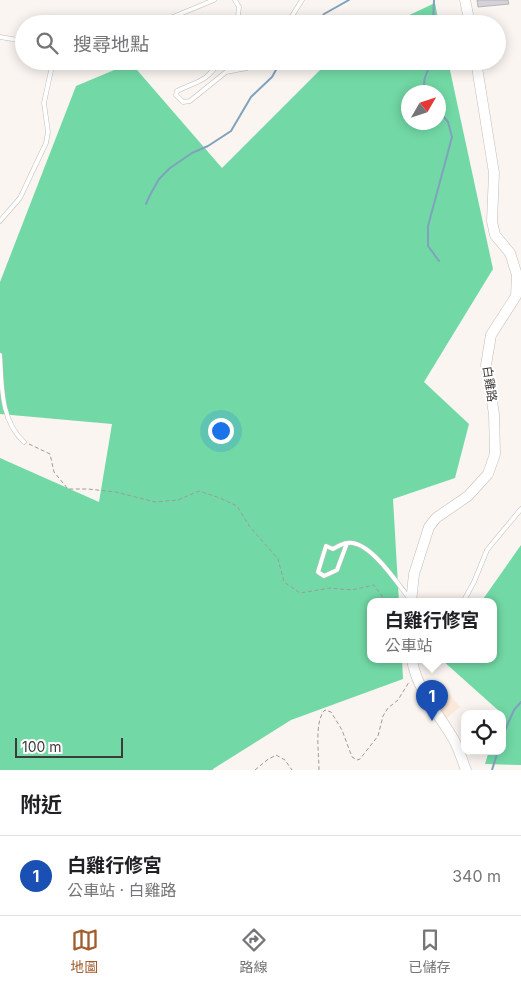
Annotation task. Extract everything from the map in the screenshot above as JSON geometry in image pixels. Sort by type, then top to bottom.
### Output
[{"type":"street","points":[[465,0],[468,15]]},
{"type":"street","name":"白雞路","points":[[411,598],[414,574],[429,527],[436,518],[468,496],[488,474],[495,454],[494,414],[486,365],[491,335],[516,296],[517,275],[510,253],[495,235],[492,221],[494,173],[477,70]]},
{"type":"street","points":[[412,663],[414,672],[427,698],[454,740],[466,770]]},
{"type":"lane","points":[[198,0],[199,5]]},
{"type":"lane","points":[[176,15],[214,0]]},
{"type":"lane","points":[[235,0],[239,7],[238,15]]},
{"type":"lane","points":[[293,15],[302,0]]},
{"type":"lane","points":[[0,37],[15,40]]},
{"type":"lane","points":[[0,221],[20,198],[46,143],[48,132],[44,103],[51,70]]},
{"type":"lane","points":[[213,70],[206,78],[177,91],[177,97],[183,102],[190,100],[226,72],[236,70]]},
{"type":"lane","points":[[0,355],[3,394],[7,414],[13,429],[24,442]]},
{"type":"lane","points":[[465,598],[487,550],[521,509]]},
{"type":"lane","points":[[347,543],[337,570],[324,576],[318,572],[326,546],[333,549],[347,543],[361,545],[371,552],[409,598]]},
{"type":"path","points":[[24,442],[50,454],[54,472],[68,488],[116,492],[155,502],[178,500],[199,491],[237,506],[250,527],[278,558],[284,582],[300,593],[330,588],[352,590],[374,585],[383,598]]},
{"type":"path","points":[[319,770],[318,735],[320,718],[323,711],[331,712],[346,737],[352,757],[357,760],[360,759],[378,736],[383,716],[405,690],[414,672]]},
{"type":"path","points":[[255,770],[276,755],[286,760],[292,770]]},
{"type":"shaded area","points":[[443,687],[460,707],[444,720],[432,697]]},
{"type":"green space","points":[[435,3],[437,15],[409,15]]},
{"type":"green space","points":[[114,70],[137,70],[222,168],[320,70],[450,70],[493,269],[424,382],[469,424],[455,478],[393,499],[399,598],[367,598],[367,663],[402,663],[403,679],[291,720],[213,770],[0,770],[0,458],[99,502],[112,424],[0,414],[0,282],[76,86]]},
{"type":"green space","points":[[521,545],[521,765],[485,764],[488,755],[506,755],[506,710],[498,710],[445,663],[497,663],[497,598],[484,598]]},
{"type":"building","points":[[477,0],[508,0],[509,4],[478,7]]},
{"type":"waterway","points":[[323,15],[349,0]]},
{"type":"waterway","points":[[433,15],[434,0]]},
{"type":"waterway","points":[[146,204],[159,179],[170,168],[231,131],[251,97],[272,77],[276,70]]},
{"type":"waterway","points":[[425,85],[424,81],[428,70]]},
{"type":"waterway","points":[[439,261],[428,246],[428,226],[452,137],[446,120]]},
{"type":"waterway","points":[[506,728],[514,710],[521,702]]},
{"type":"waterway","points":[[492,770],[497,755]]},
{"type":"place","name":"白雞行修宮","points":[[432,721]]}]
